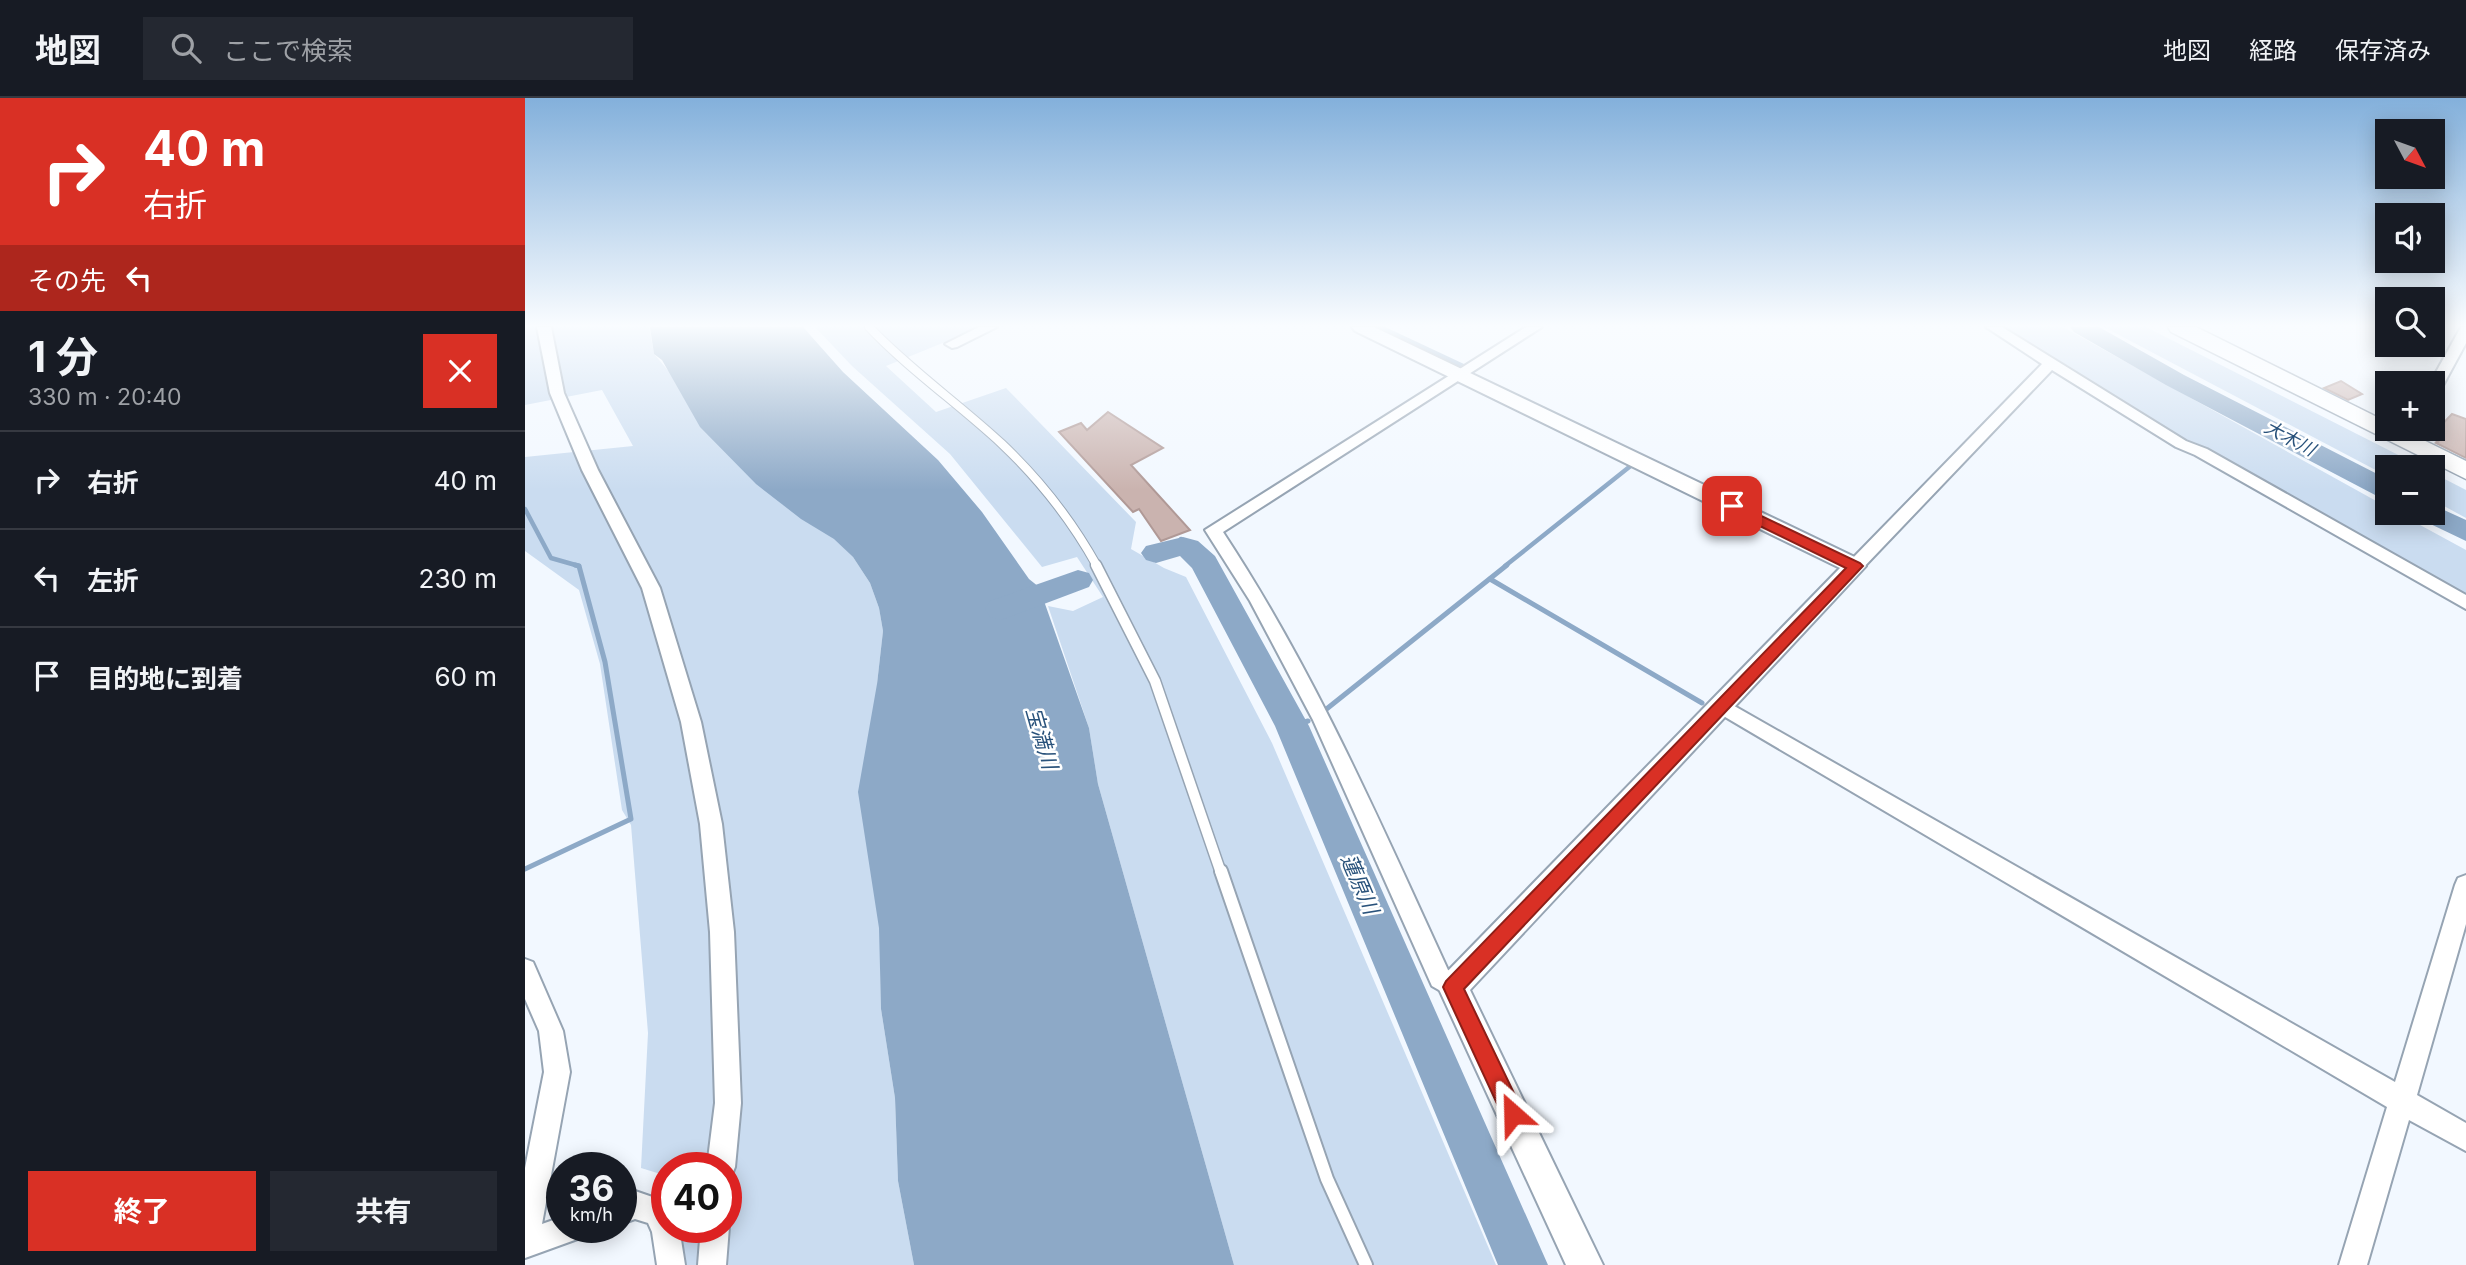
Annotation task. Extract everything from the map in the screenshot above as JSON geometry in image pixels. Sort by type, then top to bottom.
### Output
[{"type":"highway","points":[[2288,381],[2466,471]]},
{"type":"street","points":[[555,381],[557,393],[590,470],[651,588],[691,722],[711,824],[722,932],[728,1103],[723,1152]]},
{"type":"street","points":[[1450,381],[1213,530],[1258,599],[1323,720],[1440,978],[1453,987],[1585,1265]]},
{"type":"street","points":[[1473,381],[1855,566]]},
{"type":"street","points":[[1453,987],[2033,381]]},
{"type":"street","points":[[2081,381],[2181,444],[2201,452],[2466,603]]},
{"type":"street","points":[[1722,706],[2466,1138]]},
{"type":"street","points":[[2353,1265],[2466,885]]},
{"type":"street","points":[[525,970],[551,1031],[557,1072],[525,1238]]},
{"type":"street","points":[[637,1206],[657,1212],[667,1230],[671,1265]]},
{"type":"street","points":[[525,1244],[546,1237]]},
{"type":"street","points":[[712,1265],[714,1243]]},
{"type":"lane","points":[[930,381],[1025,467],[1067,517],[1122,608],[1156,681],[1327,1179],[1366,1265]]},
{"type":"shaded area","points":[[525,381],[677,381],[782,504],[835,539],[853,557],[870,583],[879,608],[883,631],[877,684],[881,1009],[895,1098],[898,1181],[914,1265],[685,1265],[683,1243],[742,1243],[742,1152],[651,1152],[651,1171],[641,1168],[648,1033],[631,825],[622,810],[600,664],[579,590],[525,551],[525,457],[633,446],[602,390],[525,405]]},
{"type":"shaded area","points":[[869,381],[903,381],[936,412],[1006,388],[1136,522],[1131,549],[1186,577],[1272,743],[1496,1265],[1234,1265],[1098,784],[1089,728],[1048,606],[1073,611],[1103,597],[1077,557],[1042,567],[950,454]]},
{"type":"shaded area","points":[[2087,381],[2161,381],[2375,500],[2375,525],[2420,525],[2466,550],[2466,598],[2172,434]]},
{"type":"shaded area","points":[[2207,381],[2253,381],[2398,455],[2375,455],[2375,470]]},
{"type":"shaded area","points":[[2445,479],[2466,490],[2466,518],[2445,507]]},
{"type":"water","name":"宝満川","points":[[674,381],[853,381],[938,460],[982,512],[1029,579],[1039,587],[1089,728],[1098,784],[1234,1265],[914,1265],[898,1181],[895,1098],[881,1009],[879,928],[858,792],[877,684],[883,631],[879,608],[870,583],[853,557],[834,539],[801,519],[756,484],[700,427]]},
{"type":"building","points":[[2342,381],[2362,394],[2348,400],[2324,388]]},
{"type":"building","points":[[1108,412],[1163,448],[1131,465],[1190,530],[1161,541],[1139,509],[1133,512],[1059,432],[1081,423],[1087,430]]},
{"type":"building","points":[[2452,414],[2466,419],[2466,458],[2436,443],[2445,441],[2445,421]]},
{"type":"waterway","name":"大木川","points":[[2178,381],[2375,484]]},
{"type":"waterway","points":[[1505,566],[1633,464]]},
{"type":"waterway","points":[[525,509],[551,558],[579,566]]},
{"type":"waterway","name":"大木川","points":[[2445,521],[2466,532]]},
{"type":"waterway","name":"蓮原川","points":[[1181,539],[1184,544]]},
{"type":"waterway","name":"蓮原川","points":[[1156,553],[1183,546],[1193,551],[1204,563],[1292,726],[1523,1265]]},
{"type":"waterway","points":[[575,565],[579,566]]},
{"type":"waterway","points":[[1324,711],[1507,565]]},
{"type":"waterway","points":[[525,869],[631,819],[605,662],[579,566]]},
{"type":"waterway","points":[[1490,579],[1702,703]]},
{"type":"waterway","name":"蓮原川","points":[[1001,609],[1078,580]]},
{"type":"waterway","points":[[1292,726],[1308,721]]},
{"type":"route","points":[[1513,1114],[1453,987],[1855,566],[1732,506]]}]
